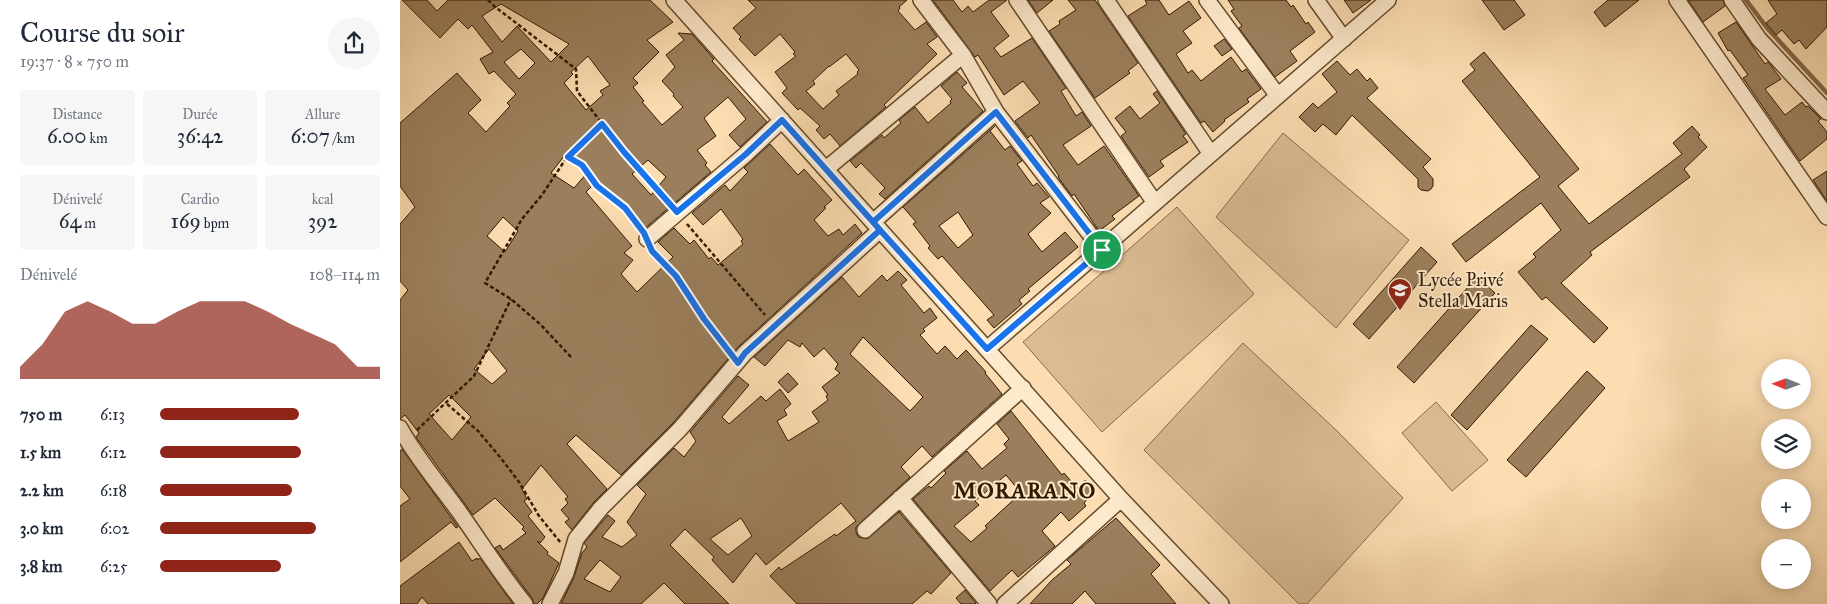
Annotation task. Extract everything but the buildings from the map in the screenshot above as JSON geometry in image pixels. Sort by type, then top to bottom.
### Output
[{"type":"street","points":[[674,0],[1121,499],[1221,604]]},
{"type":"street","points":[[921,0],[963,54],[996,112],[1102,250]]},
{"type":"street","points":[[1017,0],[1155,203]]},
{"type":"street","points":[[1106,0],[1212,154]]},
{"type":"street","points":[[1206,0],[1278,96]]},
{"type":"street","points":[[1316,0],[1344,38]]},
{"type":"street","points":[[987,349],[1388,0]]},
{"type":"street","points":[[1677,0],[1827,217]]},
{"type":"street","points":[[1732,0],[1759,39],[1827,112]]},
{"type":"street","points":[[826,169],[963,54]]},
{"type":"street","points":[[550,604],[566,574],[576,538],[601,508],[680,429],[745,353],[996,112]]},
{"type":"street","points":[[647,239],[746,154],[782,120]]},
{"type":"street","points":[[865,530],[1023,388]]},
{"type":"street","points":[[403,433],[413,451],[460,512],[508,583],[525,604]]},
{"type":"street","points":[[900,498],[989,604]]},
{"type":"street","points":[[1005,604],[1121,499]]},
{"type":"path","points":[[488,0],[576,69],[577,91],[602,124],[624,152],[775,326]]},
{"type":"path","points":[[571,357],[541,324],[511,299],[485,283],[522,219],[542,195],[568,157],[602,124]]},
{"type":"path","points":[[568,157],[582,165],[597,186],[625,208],[647,239],[652,251],[676,276],[704,319],[738,363]]},
{"type":"path","points":[[403,433],[425,424],[474,376],[511,299]]},
{"type":"path","points":[[446,404],[478,431],[500,457],[519,482],[539,516],[572,554]]},
{"type":"shaded area","points":[[1283,133],[1409,240],[1336,328],[1216,217]]},
{"type":"shaded area","points":[[1177,207],[1254,294],[1102,432],[1023,342]]},
{"type":"shaded area","points":[[1243,343],[1337,431],[1403,498],[1307,604],[1299,604],[1144,450]]},
{"type":"shaded area","points":[[1436,402],[1488,460],[1452,491],[1402,433]]},
{"type":"waterway","points":[[1746,0],[1768,29],[1827,93]]},
{"type":"place","name":"Lycée Privé Stella Maris","points":[[1400,311]]},
{"type":"district","name":"MORARANO","points":[[1025,490]]},
{"type":"route","points":[[1102,250],[987,349],[952,309],[880,230],[782,120],[746,154],[677,212],[602,124],[568,157],[582,165],[597,186],[625,208],[644,233],[652,251],[676,276],[704,319],[738,363],[745,353],[880,230],[873,222],[996,112],[1102,250]]}]
